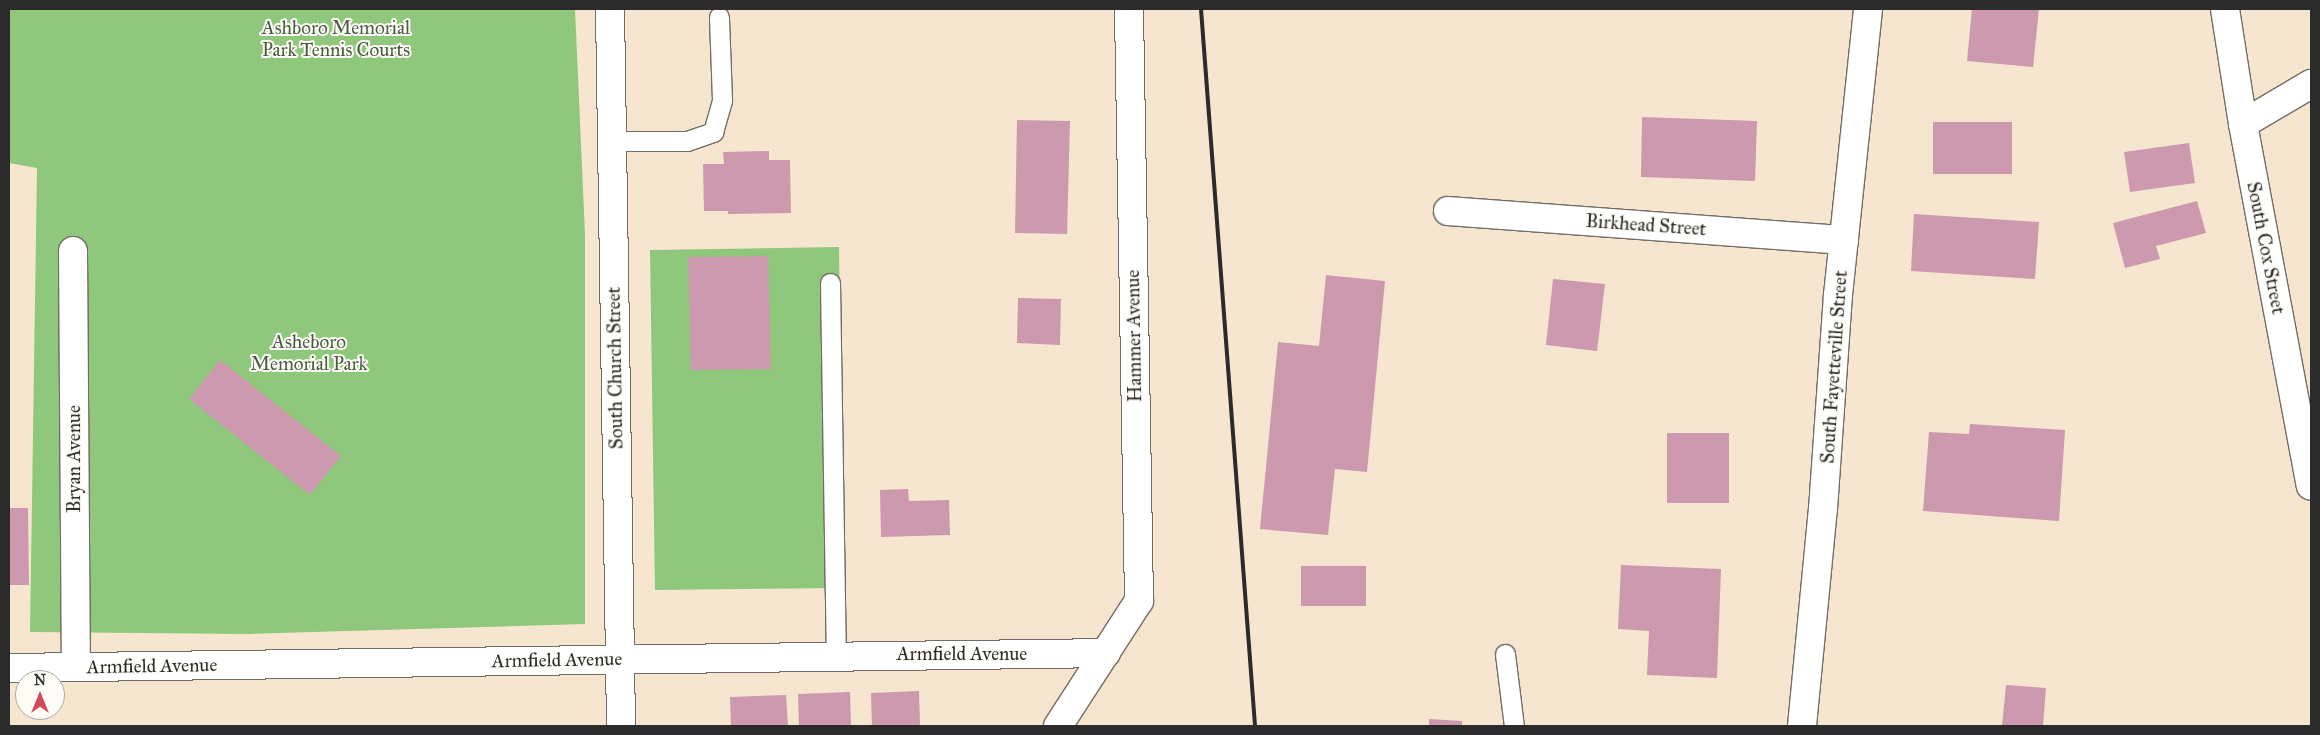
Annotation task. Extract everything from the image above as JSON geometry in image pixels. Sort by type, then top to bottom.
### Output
[{"type":"street","name":"South Church Street","points":[[610,9],[621,726]]},
{"type":"street","name":"Hammer Avenue","points":[[1058,726],[1139,601],[1129,9]]},
{"type":"street","name":"South Fayetteville Street","points":[[1802,726],[1823,509],[1844,240],[1868,9]]},
{"type":"street","name":"South Cox Street","points":[[2225,9],[2243,124],[2311,486]]},
{"type":"street","points":[[2243,124],[2311,84]]},
{"type":"street","name":"Birkhead Street","points":[[1448,211],[1844,240]]},
{"type":"street","name":"Bryan Avenue","points":[[73,251],[76,668]]},
{"type":"street","name":"Armfield Avenue","points":[[9,668],[836,655],[1106,653]]},
{"type":"lane","points":[[612,141],[687,141],[713,132],[722,100],[719,17]]},
{"type":"lane","points":[[830,283],[836,655]]},
{"type":"lane","points":[[1505,654],[1514,726]]},
{"type":"green space","name":"Asheboro Memorial Park","points":[[9,9],[575,9],[585,235],[585,624],[249,634],[30,632],[37,168],[9,163]]},
{"type":"green space","points":[[839,247],[844,588],[655,590],[650,250]]},
{"type":"building","points":[[1972,9],[2039,9],[2033,67],[1967,61]]},
{"type":"building","points":[[1642,117],[1757,121],[1755,181],[1641,177]]},
{"type":"building","points":[[1017,120],[1070,121],[1067,234],[1015,233]]},
{"type":"building","points":[[1933,122],[2012,122],[2012,174],[1933,174]]},
{"type":"building","points":[[2189,143],[2195,183],[2130,192],[2124,152]]},
{"type":"building","points":[[769,151],[769,160],[790,160],[791,213],[728,214],[728,211],[704,211],[703,164],[724,164],[723,152]]},
{"type":"building","points":[[2197,201],[2206,233],[2156,246],[2160,259],[2125,268],[2113,223]]},
{"type":"building","points":[[1914,214],[2039,222],[2035,279],[1911,271]]},
{"type":"building","points":[[768,256],[771,369],[691,370],[688,257]]},
{"type":"building","points":[[1326,275],[1385,281],[1367,472],[1335,469],[1328,535],[1260,529],[1278,342],[1319,346]]},
{"type":"building","points":[[1553,279],[1605,284],[1597,351],[1546,345]]},
{"type":"building","points":[[1018,298],[1061,299],[1060,345],[1017,343]]},
{"type":"building","points":[[220,360],[341,456],[310,495],[189,399]]},
{"type":"building","points":[[1970,424],[2065,430],[2059,521],[1923,511],[1929,432],[1969,434]]},
{"type":"building","points":[[1667,433],[1729,433],[1729,503],[1667,503]]},
{"type":"building","points":[[908,489],[909,501],[949,500],[950,535],[881,537],[880,490]]},
{"type":"building","points":[[9,508],[28,508],[29,585],[9,585]]},
{"type":"building","points":[[1621,565],[1721,569],[1717,678],[1647,675],[1649,631],[1618,629]]},
{"type":"building","points":[[1301,566],[1366,566],[1366,606],[1301,606]]},
{"type":"building","points":[[2006,685],[2046,688],[2043,726],[2002,726]]},
{"type":"building","points":[[919,691],[920,726],[872,726],[871,693]]},
{"type":"building","points":[[850,692],[851,726],[799,726],[798,694]]},
{"type":"building","points":[[786,695],[788,726],[731,726],[730,697]]},
{"type":"building","points":[[1429,719],[1462,721],[1462,726],[1429,726]]},
{"type":"railway","points":[[1201,9],[1255,726]]},
{"type":"park label","name":"Ashboro Memorial Park Tennis Courts","points":[[336,39]]}]
